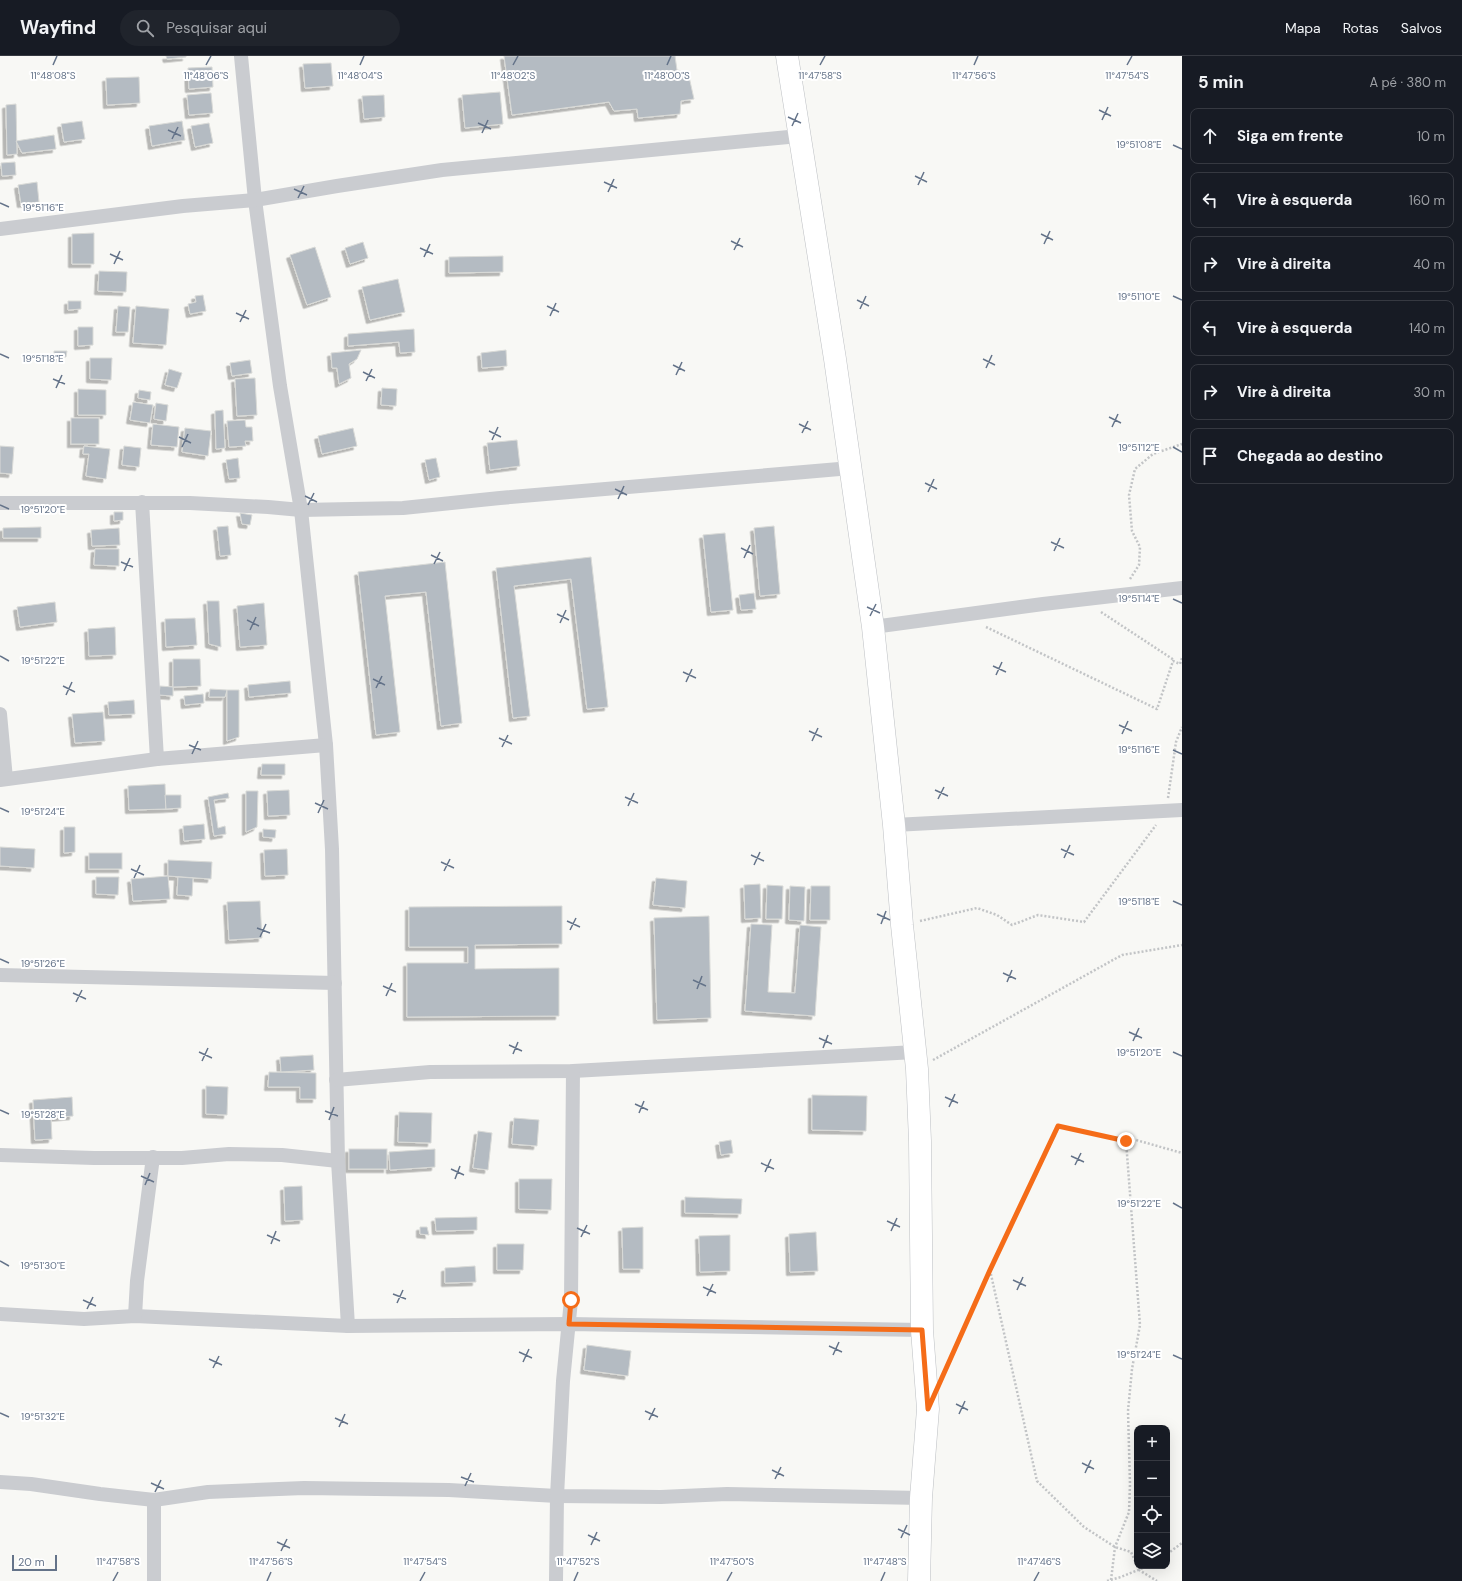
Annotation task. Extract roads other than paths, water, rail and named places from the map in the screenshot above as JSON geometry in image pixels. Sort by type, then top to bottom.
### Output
[{"type":"main road","points":[[786,56],[836,359],[873,627],[894,825],[902,925],[916,1060],[920,1141],[922,1330],[928,1409],[921,1498],[919,1581]]},
{"type":"street","points":[[241,56],[255,200],[280,386],[301,510],[326,745],[332,849],[338,1161],[348,1326]]},
{"type":"street","points":[[0,228],[183,206],[255,200],[442,170],[799,136]]},
{"type":"street","points":[[0,503],[213,503],[301,510],[403,508],[500,498],[851,468]]},
{"type":"street","points":[[142,502],[157,759]]},
{"type":"street","points":[[873,627],[1182,588]]},
{"type":"street","points":[[0,714],[3,780],[157,759],[326,745]]},
{"type":"street","points":[[894,825],[1182,810]]},
{"type":"street","points":[[0,975],[335,983]]},
{"type":"street","points":[[336,1080],[430,1072],[573,1072],[916,1060]]},
{"type":"street","points":[[556,1581],[557,1496],[563,1381],[569,1324],[573,1211],[573,1072]]},
{"type":"street","points":[[0,1155],[94,1158],[182,1158],[244,1155],[282,1156],[338,1161]]},
{"type":"street","points":[[135,1316],[137,1281],[153,1157]]},
{"type":"street","points":[[0,1314],[84,1319],[135,1316],[348,1326],[569,1324],[922,1330]]},
{"type":"street","points":[[0,1482],[31,1484],[154,1500],[208,1492],[304,1488],[449,1490],[557,1496],[661,1497],[727,1494],[921,1498]]},
{"type":"street","points":[[154,1500],[154,1581]]}]
